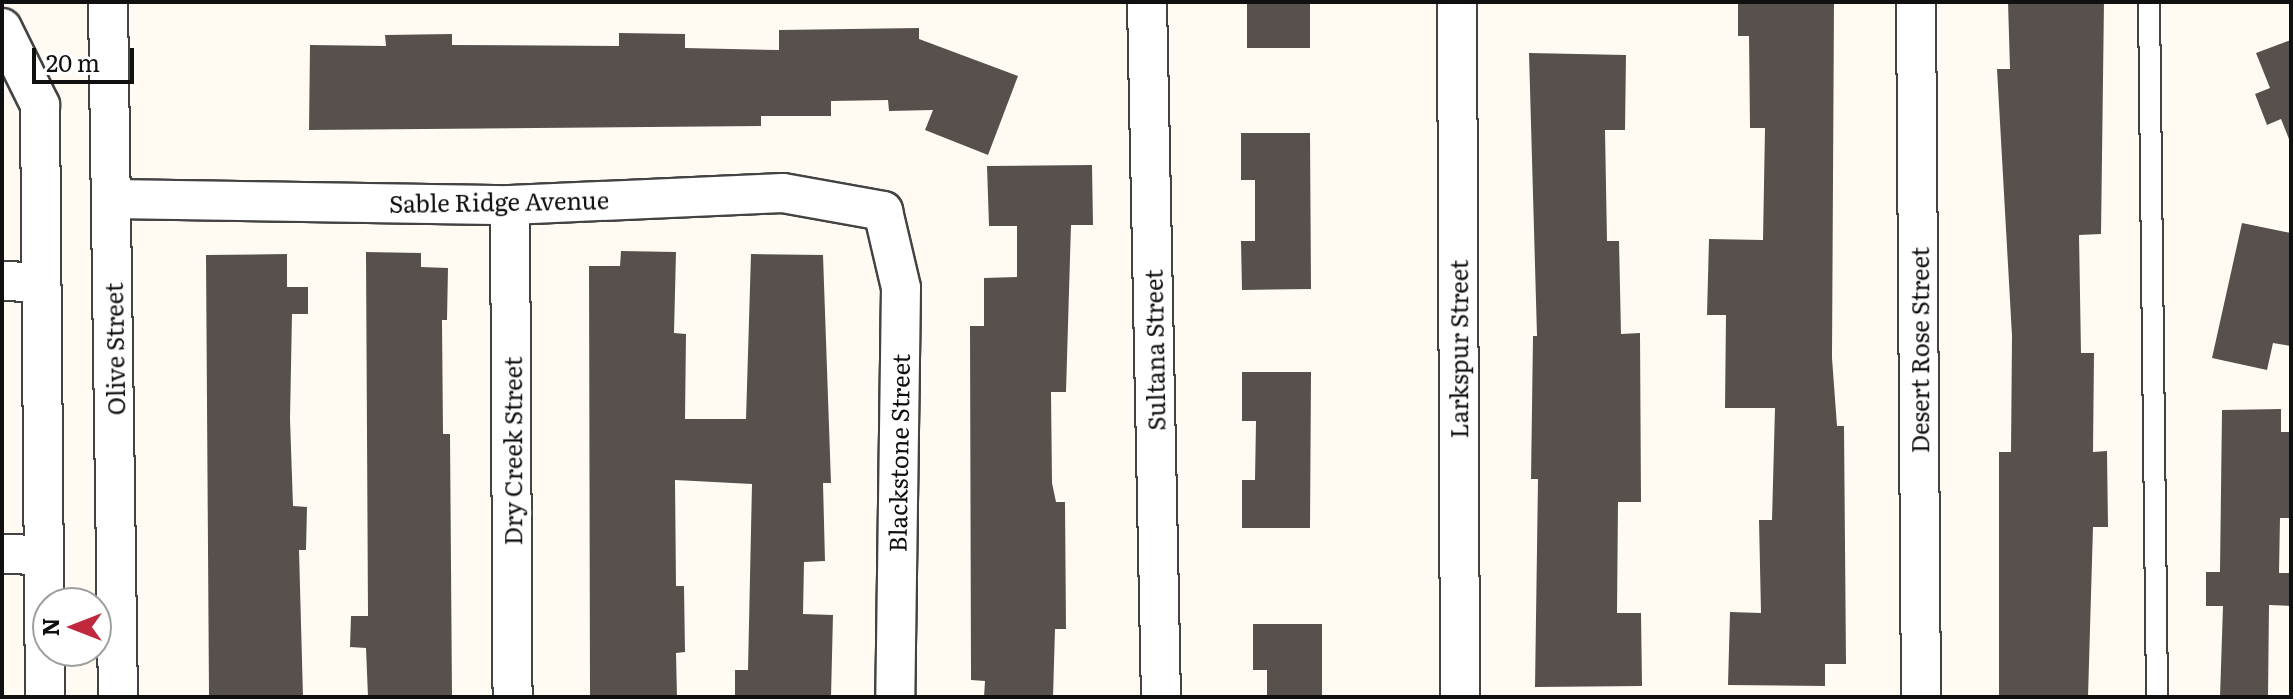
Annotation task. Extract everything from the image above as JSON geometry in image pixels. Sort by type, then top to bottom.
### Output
[{"type":"street","name":"Olive Street","points":[[108,2],[118,697]]},
{"type":"street","name":"Sultana Street","points":[[1147,2],[1161,697]]},
{"type":"street","name":"Larkspur Street","points":[[1457,2],[1460,697]]},
{"type":"street","name":"Desert Rose Street","points":[[1916,2],[1921,697]]},
{"type":"street","points":[[2,28],[40,105],[20,281],[43,555],[45,697]]},
{"type":"street","name":"Sable Ridge Avenue","points":[[113,199],[510,205],[783,193],[883,211]]},
{"type":"street","name":"Dry Creek Street","points":[[510,205],[513,697]]},
{"type":"street","name":"Blackstone Street","points":[[883,211],[901,288],[895,697]]},
{"type":"street","points":[[2,554],[43,555]]},
{"type":"lane","points":[[2149,2],[2157,697]]},
{"type":"building","points":[[1247,2],[1310,2],[1310,48],[1247,48]]},
{"type":"building","points":[[1738,2],[1834,2],[1832,358],[1837,426],[1844,426],[1846,664],[1825,664],[1825,686],[1728,685],[1730,612],[1761,613],[1759,520],[1772,520],[1775,408],[1725,408],[1726,315],[1707,315],[1709,239],[1763,240],[1765,128],[1750,128],[1749,36],[1738,36]]},
{"type":"building","points":[[2008,2],[2104,2],[2101,234],[2079,235],[2081,353],[2094,353],[2093,452],[2107,451],[2108,527],[2093,527],[2088,697],[1999,697],[1999,452],[2011,452],[2012,336],[1997,69],[2010,69]]},
{"type":"building","points":[[919,28],[919,39],[1018,76],[988,155],[925,130],[933,110],[889,111],[888,100],[831,101],[831,116],[761,116],[761,126],[309,130],[310,45],[386,46],[385,35],[452,34],[452,45],[619,46],[619,33],[685,34],[685,48],[779,50],[779,30]]},
{"type":"building","points":[[2291,40],[2289,139],[2281,119],[2267,125],[2255,94],[2270,88],[2256,53]]},
{"type":"building","points":[[1529,53],[1626,55],[1625,130],[1605,130],[1607,241],[1619,241],[1621,334],[1640,333],[1641,502],[1618,502],[1617,613],[1641,613],[1642,686],[1535,687],[1538,479],[1531,479],[1533,336],[1537,336]]},
{"type":"building","points":[[1241,133],[1310,133],[1311,289],[1242,290],[1241,241],[1255,241],[1255,180],[1241,180]]},
{"type":"building","points":[[1092,165],[1093,225],[1071,225],[1066,392],[1051,392],[1052,483],[1056,502],[1065,502],[1066,629],[1055,629],[1053,697],[984,697],[985,681],[971,680],[970,326],[984,326],[984,278],[1017,277],[1017,226],[989,226],[987,166]]},
{"type":"building","points":[[2242,223],[2291,233],[2291,346],[2273,343],[2267,370],[2212,358]]},
{"type":"building","points":[[621,251],[676,252],[674,333],[686,334],[685,419],[746,419],[751,254],[823,255],[831,483],[823,483],[825,561],[804,562],[803,614],[833,615],[831,697],[735,697],[735,670],[748,670],[752,484],[675,480],[676,586],[684,586],[685,652],[676,653],[677,697],[590,697],[589,266],[620,266]]},
{"type":"building","points":[[366,252],[421,253],[421,267],[448,268],[447,320],[442,320],[443,434],[450,434],[452,697],[368,697],[366,648],[350,647],[351,616],[368,616]]},
{"type":"building","points":[[287,254],[287,287],[308,287],[308,314],[292,314],[290,419],[293,506],[307,507],[306,550],[299,550],[303,697],[209,697],[206,255]]},
{"type":"building","points":[[1242,372],[1311,372],[1310,528],[1242,528],[1242,480],[1255,480],[1256,421],[1242,421]]},
{"type":"building","points":[[2281,409],[2281,432],[2291,432],[2291,518],[2280,518],[2279,573],[2291,573],[2291,606],[2269,605],[2268,697],[2220,697],[2223,606],[2206,606],[2206,572],[2220,572],[2222,410]]},
{"type":"building","points":[[1253,624],[1322,624],[1322,697],[1267,697],[1267,670],[1253,670]]}]
